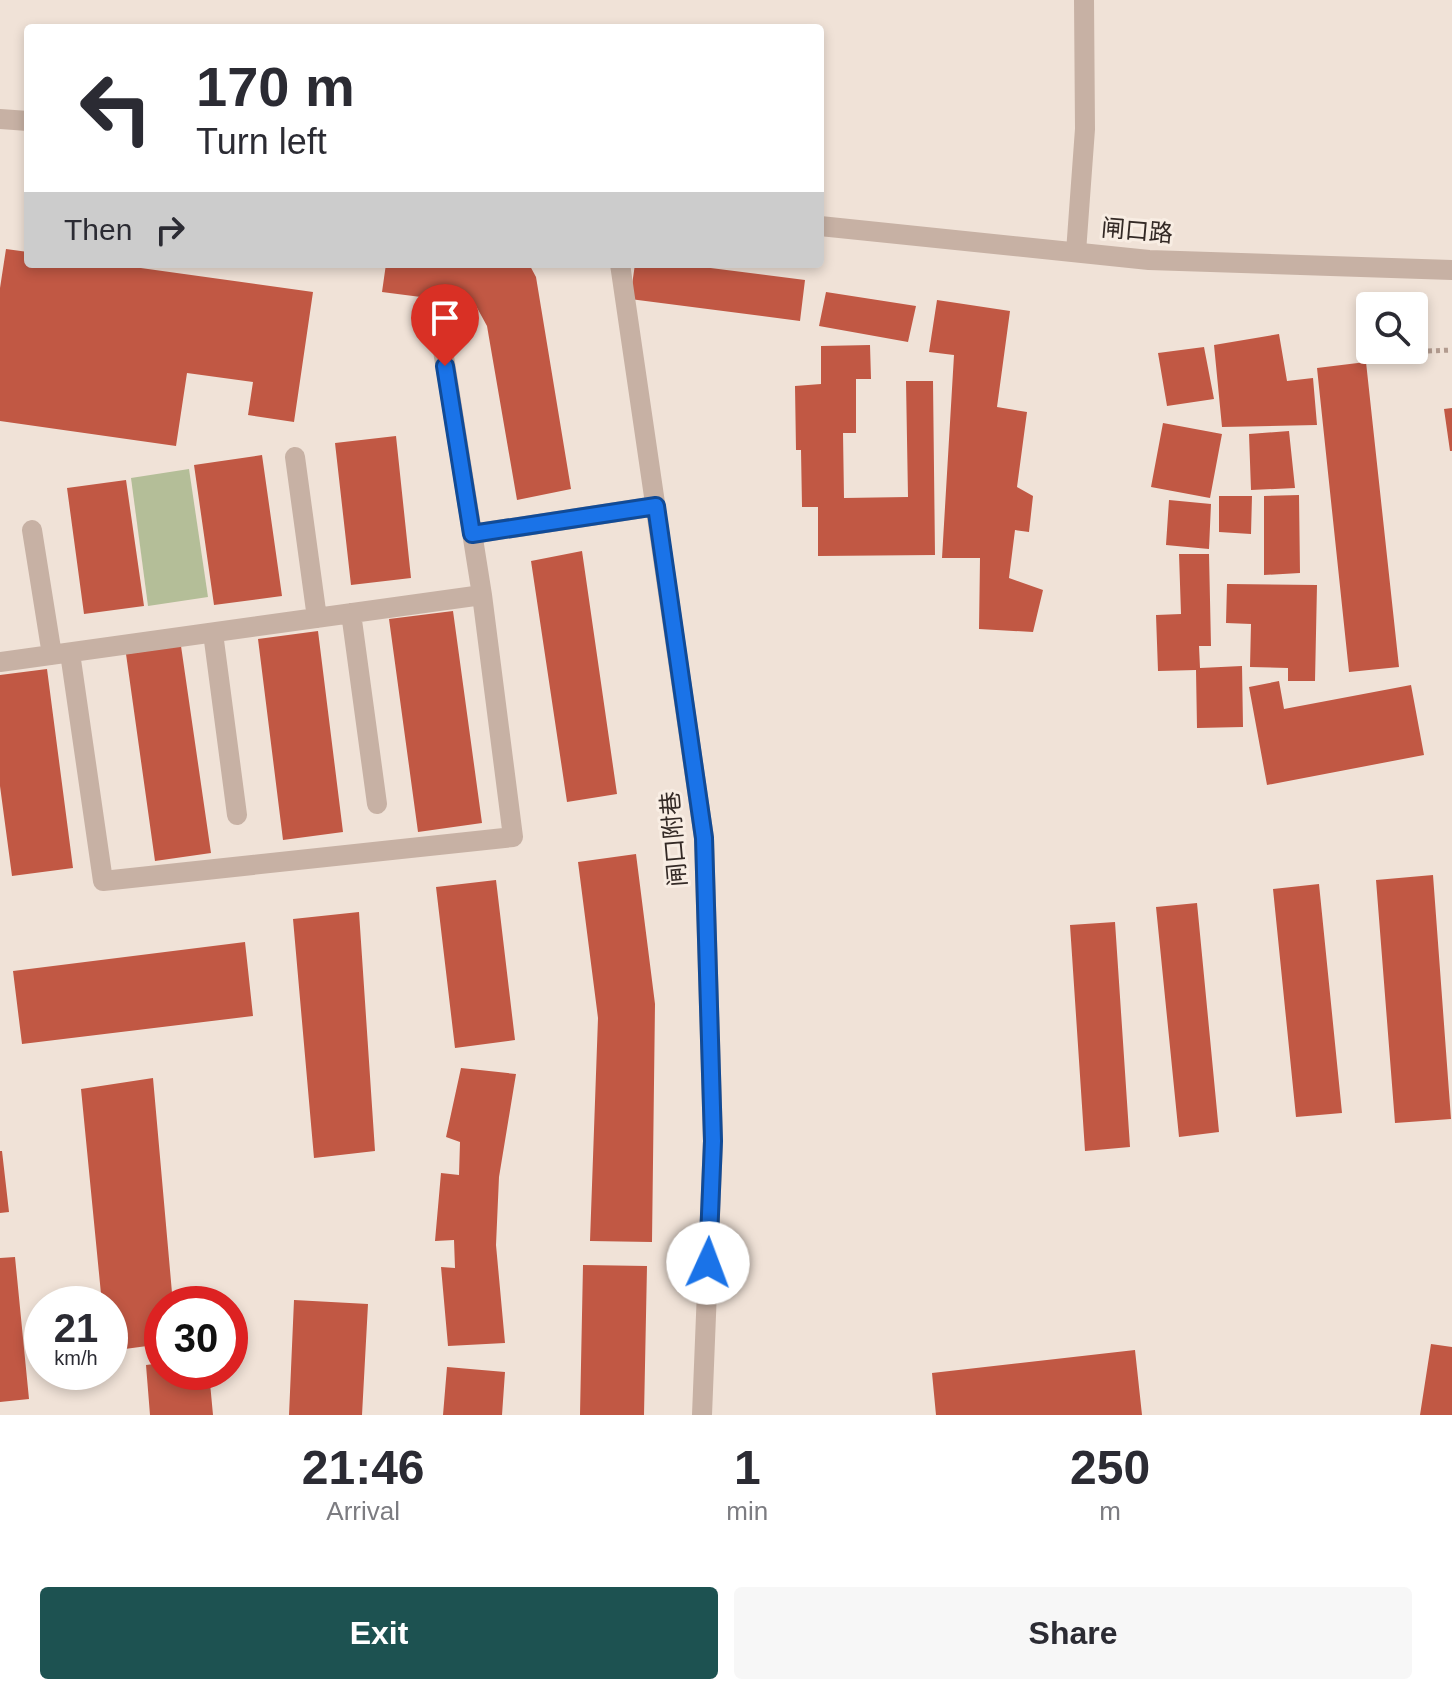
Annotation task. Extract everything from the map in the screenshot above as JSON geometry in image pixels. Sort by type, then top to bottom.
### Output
[{"type":"street","points":[[1076,252],[1085,129],[1084,0]]},
{"type":"street","points":[[0,119],[24,121]]},
{"type":"street","name":"闸口路","points":[[824,226],[1149,260],[1452,270]]},
{"type":"street","name":"闸口附巷","points":[[621,268],[704,838],[713,1141],[702,1415]]},
{"type":"street","points":[[32,530],[61,654],[103,881],[513,837],[482,595],[441,338]]},
{"type":"street","points":[[295,457],[317,618]]},
{"type":"street","points":[[472,534],[656,506]]},
{"type":"street","points":[[0,662],[482,595]]},
{"type":"street","points":[[351,613],[377,804]]},
{"type":"street","points":[[213,633],[237,815]]},
{"type":"path","points":[[1428,351],[1452,350]]},
{"type":"green space","points":[[189,469],[208,597],[148,606],[131,478]]},
{"type":"building","points":[[6,249],[24,251],[24,268],[141,268],[313,292],[294,422],[248,415],[253,382],[187,373],[176,446],[0,421],[0,288]]},
{"type":"building","points":[[385,268],[531,268],[536,277],[571,489],[517,500],[487,326],[475,304],[382,292]]},
{"type":"building","points":[[634,268],[710,268],[805,280],[800,321],[630,299]]},
{"type":"building","points":[[826,292],[916,306],[908,342],[819,326]]},
{"type":"building","points":[[937,300],[1010,311],[997,407],[1027,412],[1017,487],[1033,496],[1029,532],[1015,530],[1009,578],[1043,590],[1033,632],[979,629],[980,558],[942,558],[954,355],[929,352]]},
{"type":"building","points":[[1279,334],[1287,381],[1313,378],[1317,425],[1222,427],[1214,345]]},
{"type":"building","points":[[870,345],[871,379],[856,379],[856,433],[843,433],[844,498],[908,497],[906,381],[933,381],[935,555],[818,556],[818,507],[802,507],[801,450],[796,450],[795,386],[821,384],[821,346]]},
{"type":"building","points":[[1204,347],[1214,399],[1167,406],[1158,353]]},
{"type":"building","points":[[1366,364],[1399,667],[1349,672],[1317,368]]},
{"type":"building","points":[[1452,408],[1452,451],[1450,451],[1444,409]]},
{"type":"building","points":[[1163,423],[1222,434],[1210,498],[1151,487]]},
{"type":"building","points":[[1289,431],[1295,488],[1251,490],[1249,434]]},
{"type":"building","points":[[396,436],[411,578],[351,585],[335,443]]},
{"type":"building","points":[[262,455],[282,596],[214,605],[194,465]]},
{"type":"building","points":[[126,480],[144,606],[84,614],[67,488]]},
{"type":"building","points":[[1299,495],[1300,573],[1264,575],[1264,496]]},
{"type":"building","points":[[1219,496],[1252,496],[1251,534],[1219,532]]},
{"type":"building","points":[[1169,500],[1211,504],[1209,549],[1166,545]]},
{"type":"building","points":[[582,551],[617,794],[567,802],[531,561]]},
{"type":"building","points":[[1179,554],[1209,554],[1211,646],[1199,646],[1200,668],[1242,666],[1243,727],[1197,728],[1196,670],[1158,671],[1156,615],[1181,614]]},
{"type":"building","points":[[1227,584],[1317,585],[1315,681],[1288,681],[1288,668],[1250,667],[1251,624],[1226,623]]},
{"type":"building","points":[[453,611],[482,823],[418,832],[389,619]]},
{"type":"building","points":[[318,631],[343,832],[283,840],[258,639]]},
{"type":"building","points":[[181,646],[211,853],[155,861],[126,654]]},
{"type":"building","points":[[47,669],[73,868],[12,876],[0,786],[0,675]]},
{"type":"building","points":[[1279,681],[1284,709],[1411,685],[1424,755],[1267,785],[1249,687]]},
{"type":"building","points":[[636,854],[655,1004],[652,1242],[590,1241],[598,1018],[578,862]]},
{"type":"building","points":[[1433,875],[1451,1119],[1395,1123],[1376,880]]},
{"type":"building","points":[[496,880],[515,1040],[455,1048],[436,887]]},
{"type":"building","points":[[1319,884],[1342,1113],[1296,1117],[1273,889]]},
{"type":"building","points":[[1197,903],[1219,1132],[1179,1137],[1156,907]]},
{"type":"building","points":[[359,912],[375,1151],[314,1158],[293,919]]},
{"type":"building","points":[[1115,922],[1130,1147],[1085,1151],[1070,925]]},
{"type":"building","points":[[245,942],[253,1016],[22,1044],[13,971]]},
{"type":"building","points":[[461,1068],[516,1074],[499,1177],[496,1245],[505,1343],[448,1346],[441,1267],[455,1268],[454,1240],[435,1241],[441,1173],[459,1175],[460,1142],[446,1137]]},
{"type":"building","points":[[153,1078],[171,1286],[144,1286],[144,1346],[128,1349],[128,1286],[100,1286],[81,1089]]},
{"type":"building","points":[[0,1151],[9,1212],[0,1213]]},
{"type":"building","points":[[15,1257],[24,1348],[24,1390],[28,1390],[29,1399],[0,1402],[0,1258]]},
{"type":"building","points":[[583,1265],[647,1266],[644,1415],[580,1415]]},
{"type":"building","points":[[294,1300],[368,1304],[362,1415],[289,1415]]},
{"type":"building","points":[[1431,1344],[1452,1347],[1452,1415],[1420,1415]]},
{"type":"building","points":[[1135,1350],[1142,1415],[936,1415],[932,1373]]},
{"type":"building","points":[[447,1367],[505,1372],[502,1415],[443,1415]]},
{"type":"building","points":[[148,1390],[211,1390],[213,1415],[150,1415]]},
{"type":"route","points":[[445,366],[472,534],[656,506],[704,838],[713,1141],[708,1263]]}]
